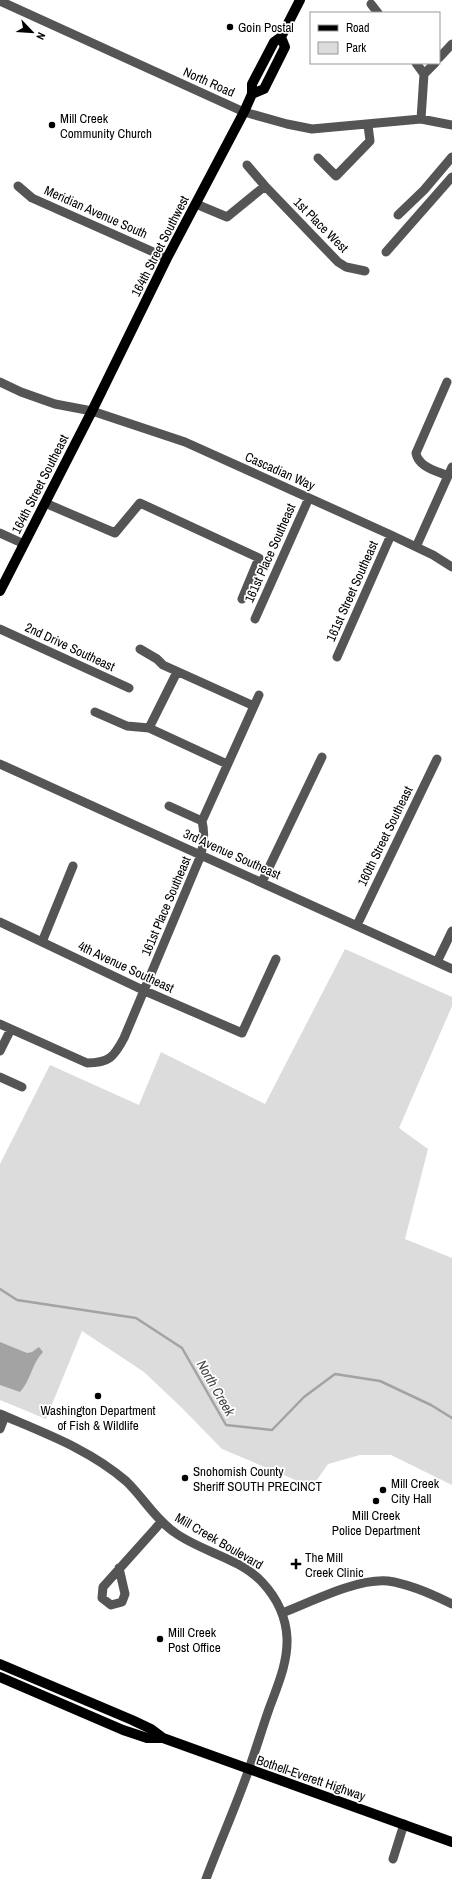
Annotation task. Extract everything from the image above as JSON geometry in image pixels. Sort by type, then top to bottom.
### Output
[{"type":"main road","name":"164th Street Southwest","points":[[92,411],[167,258],[244,112],[252,94],[252,84],[274,42],[281,37],[300,0]]},
{"type":"main road","name":"164th Street Southeast","points":[[0,591],[92,411]]},
{"type":"main road","name":"Bothell-Everett Highway","points":[[0,1664],[138,1723],[151,1729],[163,1738],[452,1842]]},
{"type":"main road","name":"Bothell-Everett Highway","points":[[0,1677],[123,1730],[147,1738],[163,1738]]},
{"type":"street","name":"North Road","points":[[0,1],[244,112],[287,124],[312,129],[421,119],[452,125]]},
{"type":"street","points":[[371,4],[377,12]]},
{"type":"street","points":[[440,57],[452,44]]},
{"type":"street","points":[[417,64],[424,74],[421,119]]},
{"type":"street","points":[[424,74],[434,64]]},
{"type":"street","points":[[318,158],[336,176],[370,141],[368,124]]},
{"type":"street","points":[[398,215],[424,190],[452,157]]},
{"type":"street","name":"1st Place West","points":[[247,165],[264,186],[338,262],[346,267],[365,271]]},
{"type":"street","points":[[386,252],[452,177]]},
{"type":"street","name":"Meridian Avenue South","points":[[18,186],[32,198],[167,258]]},
{"type":"street","points":[[196,204],[227,217],[233,214],[264,186]]},
{"type":"street","name":"Cascadian Way","points":[[0,382],[56,404],[92,411],[185,442],[433,554],[452,567]]},
{"type":"street","points":[[447,382],[416,453],[421,464],[448,476]]},
{"type":"street","points":[[416,547],[452,467]]},
{"type":"street","name":"161st Place Southeast","points":[[255,619],[309,498]]},
{"type":"street","points":[[45,503],[116,533],[140,503],[259,558],[242,599]]},
{"type":"street","points":[[0,533],[24,544]]},
{"type":"street","name":"161st Street Southeast","points":[[338,657],[391,535]]},
{"type":"street","name":"2nd Drive Southeast","points":[[0,629],[129,688]]},
{"type":"street","points":[[140,648],[157,659],[163,665],[254,706]]},
{"type":"street","points":[[149,728],[177,672]]},
{"type":"street","points":[[169,806],[202,821],[259,696]]},
{"type":"street","points":[[95,712],[127,726],[149,728],[227,764]]},
{"type":"street","points":[[262,882],[322,757]]},
{"type":"street","name":"160th Street Southeast","points":[[357,925],[437,759]]},
{"type":"street","name":"3rd Avenue Southeast","points":[[0,764],[452,969]]},
{"type":"street","name":"161st Place Southeast","points":[[11,1029],[87,1062],[98,1063],[107,1060],[117,1052],[145,991],[201,855],[205,831],[202,821]]},
{"type":"street","points":[[42,942],[73,866]]},
{"type":"street","name":"4th Avenue Southeast","points":[[0,922],[145,991],[242,1033],[276,958]]},
{"type":"street","points":[[437,962],[452,931]]},
{"type":"street","points":[[0,1024],[11,1029],[0,1051]]},
{"type":"street","points":[[0,1077],[22,1088]]},
{"type":"street","points":[[0,1429],[3,1415]]},
{"type":"street","name":"Mill Creek Boulevard","points":[[3,1415],[68,1443],[107,1466],[128,1483],[162,1522],[178,1535],[196,1546],[224,1557],[250,1571],[274,1596],[282,1613],[287,1639],[286,1657],[249,1770],[206,1879]]},
{"type":"street","points":[[119,1568],[162,1522]]},
{"type":"street","points":[[282,1613],[355,1584],[387,1581],[424,1590],[452,1604]]},
{"type":"street","points":[[393,1859],[404,1824]]},
{"type":"green space","points":[[345,949],[452,997],[452,1006],[399,1128],[428,1149],[405,1239],[452,1258],[452,1485],[391,1455],[360,1455],[328,1464],[312,1487],[222,1449],[144,1372],[82,1331],[46,1419],[0,1400],[0,1164],[50,1065],[139,1105],[161,1052],[265,1104]]},
{"type":"shaded area","points":[[0,1342],[27,1353],[32,1352],[39,1347],[43,1352],[36,1361],[27,1382],[20,1392],[0,1385]]},
{"type":"waterway","name":"North Creek","points":[[0,1289],[17,1300],[136,1318],[182,1348],[226,1425],[272,1430],[304,1397],[335,1374],[380,1381],[431,1405],[452,1418]]},
{"type":"place","name":"Goin Postal","points":[[230,27]]},
{"type":"place","name":"Mill Creek Community Church","points":[[52,125]]},
{"type":"place","name":"Washington Department of Fish & Wildlife","points":[[98,1396]]},
{"type":"place","name":"Snohomish County Sheriff SOUTH PRECINCT","points":[[185,1478]]},
{"type":"place","name":"Mill Creek City Hall","points":[[383,1490]]},
{"type":"place","name":"Mill Creek Police Department","points":[[376,1501]]},
{"type":"place","name":"The Mill Creek Clinic","points":[[296,1564]]},
{"type":"place","name":"Mill Creek Post Office","points":[[160,1639]]}]
